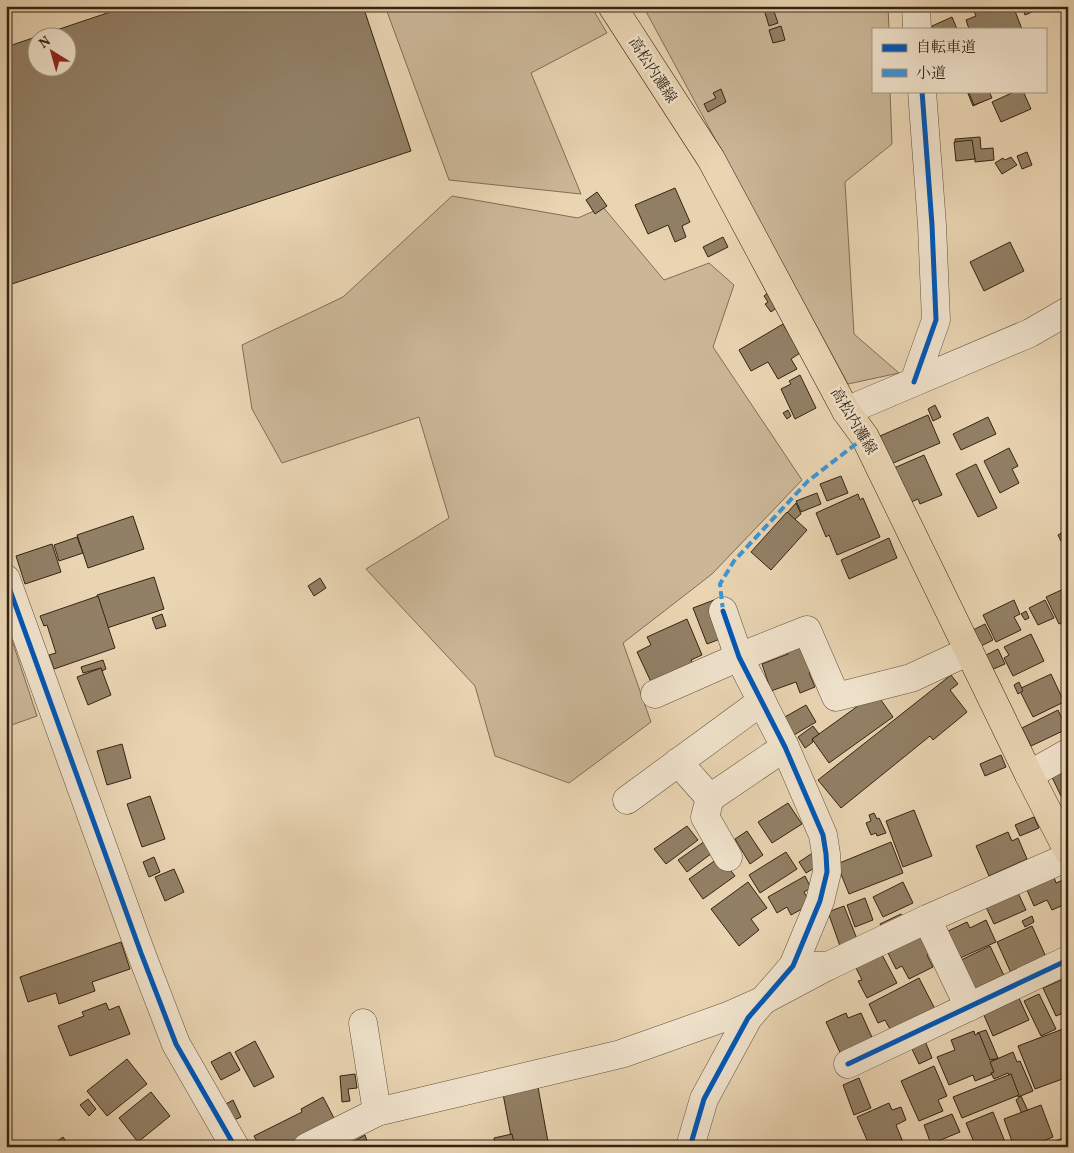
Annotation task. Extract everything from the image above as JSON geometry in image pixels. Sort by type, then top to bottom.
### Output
[{"type":"main road","name":"高松内灘線","points":[[612,6],[711,159],[846,412],[865,436],[1028,775],[1068,851]]},
{"type":"street","points":[[916,6],[918,28]]},
{"type":"street","points":[[914,382],[936,320],[932,225],[922,92]]},
{"type":"street","points":[[846,412],[1030,333],[1068,311]]},
{"type":"street","points":[[6,578],[141,953],[176,1044],[235,1147]]},
{"type":"street","points":[[690,1147],[704,1099],[748,1018],[793,966],[820,901],[825,887],[827,872],[823,835],[785,747],[739,657],[723,611]]},
{"type":"street","points":[[655,694],[739,657],[807,630],[836,698],[911,678],[969,651]]},
{"type":"street","points":[[627,800],[762,701]]},
{"type":"street","points":[[728,858],[705,817],[710,798],[785,747]]},
{"type":"street","points":[[1028,775],[1068,753]]},
{"type":"street","points":[[678,762],[710,798]]},
{"type":"street","points":[[307,1147],[377,1112],[621,1054],[728,1016],[927,919],[1068,856]]},
{"type":"street","points":[[927,919],[969,1007]]},
{"type":"street","points":[[848,1064],[1068,960]]},
{"type":"street","points":[[793,966],[828,966]]},
{"type":"street","points":[[363,1023],[377,1112]]},
{"type":"shaded area","points":[[385,6],[591,6],[607,33],[531,73],[581,194],[449,180]]},
{"type":"shaded area","points":[[643,6],[888,6],[889,28],[872,28],[872,92],[890,92],[892,144],[845,182],[854,334],[899,373],[848,384]]},
{"type":"shaded area","points":[[452,196],[578,218],[603,207],[664,280],[709,263],[734,285],[713,347],[802,480],[712,574],[623,643],[651,722],[569,783],[495,756],[475,686],[366,569],[449,518],[419,417],[282,463],[252,409],[242,345],[343,297]]},
{"type":"shaded area","points":[[6,622],[37,716],[6,727]]},
{"type":"building","points":[[128,6],[363,6],[411,151],[6,286],[6,47],[28,40],[28,78],[78,78],[78,28],[63,28]]},
{"type":"building","points":[[361,6],[374,6],[375,7],[362,11]]},
{"type":"building","points":[[763,6],[772,6],[778,23],[769,26]]},
{"type":"building","points":[[981,6],[1013,6],[1022,28],[969,28],[966,20],[976,16],[973,9]]},
{"type":"building","points":[[1022,6],[1046,6],[1025,15]]},
{"type":"building","points":[[952,17],[957,28],[933,28],[932,26]]},
{"type":"building","points":[[781,26],[785,40],[773,43],[769,30]]},
{"type":"building","points":[[721,89],[726,102],[708,112],[704,104],[716,98],[713,93]]},
{"type":"building","points":[[967,92],[987,92],[990,98],[973,106]]},
{"type":"building","points":[[968,92],[989,92],[992,98],[974,105]]},
{"type":"building","points":[[1014,92],[1023,92],[1031,109],[1001,122],[992,102]]},
{"type":"building","points":[[980,137],[981,149],[993,148],[994,160],[975,162],[975,158],[956,159],[955,139]]},
{"type":"building","points":[[972,140],[975,159],[956,161],[954,142]]},
{"type":"building","points":[[1027,152],[1032,165],[1022,169],[1017,156]]},
{"type":"building","points":[[1011,157],[1017,165],[1002,174],[995,163],[1003,158],[1005,160]]},
{"type":"building","points":[[675,188],[690,222],[682,226],[686,237],[675,242],[668,225],[648,234],[635,205]]},
{"type":"building","points":[[597,192],[607,206],[595,214],[586,200]]},
{"type":"building","points":[[723,237],[728,247],[708,257],[703,247]]},
{"type":"building","points":[[1010,242],[1024,271],[984,291],[970,262]]},
{"type":"building","points":[[770,291],[780,305],[771,312],[765,304],[768,302],[764,296]]},
{"type":"building","points":[[783,324],[800,353],[791,359],[797,369],[778,379],[768,362],[751,371],[739,350]]},
{"type":"building","points":[[800,375],[816,408],[795,419],[781,389],[791,384],[789,381]]},
{"type":"building","points":[[935,405],[941,417],[933,421],[928,409]]},
{"type":"building","points":[[788,410],[791,416],[787,419],[783,413]]},
{"type":"building","points":[[928,415],[940,443],[891,464],[880,436]]},
{"type":"building","points":[[988,417],[996,434],[961,450],[953,434]]},
{"type":"building","points":[[1009,448],[1018,466],[1012,469],[1019,483],[1000,493],[984,461]]},
{"type":"building","points":[[924,455],[942,495],[920,504],[918,499],[909,503],[894,468]]},
{"type":"building","points":[[976,464],[997,508],[978,517],[956,474]]},
{"type":"building","points":[[841,476],[848,493],[827,501],[820,484]]},
{"type":"building","points":[[817,493],[821,504],[801,512],[796,501]]},
{"type":"building","points":[[858,494],[860,500],[863,498],[880,537],[837,555],[829,535],[826,537],[816,513]]},
{"type":"building","points":[[796,503],[801,514],[794,520],[787,513]]},
{"type":"building","points":[[787,512],[807,530],[771,570],[751,552]]},
{"type":"building","points":[[133,516],[144,549],[88,568],[77,535]]},
{"type":"building","points":[[1065,531],[1068,537],[1061,541],[1058,535]]},
{"type":"building","points":[[77,537],[83,553],[59,561],[54,545]]},
{"type":"building","points":[[889,538],[897,558],[849,579],[841,560]]},
{"type":"building","points":[[52,544],[61,572],[25,584],[16,556]]},
{"type":"building","points":[[154,577],[164,609],[107,628],[97,595]]},
{"type":"building","points":[[320,578],[326,588],[314,596],[308,586]]},
{"type":"building","points":[[1068,587],[1068,620],[1059,624],[1046,597]]},
{"type":"building","points":[[98,596],[115,648],[54,669],[49,655],[56,653],[47,625],[44,626],[40,616]]},
{"type":"building","points":[[714,600],[728,636],[707,644],[693,608]]},
{"type":"building","points":[[1014,600],[1020,614],[1014,617],[1021,630],[996,642],[983,615]]},
{"type":"building","points":[[1045,600],[1054,618],[1038,625],[1029,608]]},
{"type":"building","points":[[1026,611],[1029,618],[1025,620],[1021,614]]},
{"type":"building","points":[[162,614],[166,626],[156,629],[152,618]]},
{"type":"building","points":[[687,619],[702,655],[691,660],[694,665],[652,684],[637,652],[651,645],[647,637]]},
{"type":"building","points":[[985,624],[993,640],[981,646],[973,630]]},
{"type":"building","points":[[808,634],[817,670],[809,673],[815,687],[800,693],[796,682],[771,691],[762,664],[788,654],[784,643]]},
{"type":"building","points":[[1031,634],[1044,661],[1013,676],[1004,658],[1009,655],[1004,647]]},
{"type":"building","points":[[998,649],[1005,664],[991,670],[984,656]]},
{"type":"building","points":[[103,660],[106,669],[102,671],[101,668],[83,673],[81,667]]},
{"type":"building","points":[[101,668],[111,695],[88,705],[77,677]]},
{"type":"building","points":[[1051,674],[1064,702],[1033,717],[1019,689]]},
{"type":"building","points":[[951,675],[958,684],[950,690],[967,712],[933,740],[930,736],[841,808],[818,780]]},
{"type":"building","points":[[1019,682],[1023,691],[1018,694],[1014,685]]},
{"type":"building","points":[[1068,690],[1068,697],[1066,698],[1063,693]]},
{"type":"building","points":[[876,693],[893,717],[829,763],[812,739]]},
{"type":"building","points":[[806,705],[816,722],[794,735],[783,718]]},
{"type":"building","points":[[1058,710],[1067,729],[1031,746],[1022,728]]},
{"type":"building","points":[[813,726],[819,734],[805,748],[798,737]]},
{"type":"building","points":[[122,744],[131,778],[107,785],[97,751]]},
{"type":"building","points":[[1001,755],[1006,767],[985,776],[980,764]]},
{"type":"building","points":[[1068,766],[1068,793],[1061,796],[1051,775]]},
{"type":"building","points":[[150,796],[165,839],[142,847],[127,804]]},
{"type":"building","points":[[788,803],[802,824],[772,843],[758,822]]},
{"type":"building","points":[[914,810],[932,856],[903,867],[886,821]]},
{"type":"building","points":[[874,813],[877,819],[879,818],[886,833],[877,836],[876,833],[871,835],[866,823],[871,821],[869,815]]},
{"type":"building","points":[[1034,817],[1039,828],[1020,836],[1015,825]]},
{"type":"building","points":[[687,826],[698,840],[666,864],[654,849]]},
{"type":"building","points":[[747,831],[763,855],[750,864],[735,839]]},
{"type":"building","points":[[1008,832],[1012,841],[1018,838],[1027,859],[989,876],[976,846]]},
{"type":"building","points":[[708,839],[716,850],[687,872],[678,860]]},
{"type":"building","points":[[891,842],[903,873],[849,894],[837,864]]},
{"type":"building","points":[[786,852],[797,869],[760,893],[749,875]]},
{"type":"building","points":[[814,852],[821,864],[806,873],[799,862]]},
{"type":"building","points":[[154,857],[160,872],[149,877],[143,862]]},
{"type":"building","points":[[720,857],[735,876],[703,899],[689,879]]},
{"type":"building","points":[[174,869],[184,892],[165,901],[155,877]]},
{"type":"building","points":[[805,876],[811,888],[804,892],[811,904],[791,915],[787,907],[777,913],[768,897]]},
{"type":"building","points":[[1054,877],[1056,883],[1063,880],[1068,889],[1068,903],[1052,910],[1047,900],[1034,906],[1027,890]]},
{"type":"building","points":[[748,882],[767,908],[751,919],[759,930],[739,946],[711,909]]},
{"type":"building","points":[[903,882],[913,903],[883,917],[873,897]]},
{"type":"building","points":[[1018,893],[1026,910],[994,924],[986,907]]},
{"type":"building","points":[[865,898],[873,920],[855,927],[847,905]]},
{"type":"building","points":[[844,906],[857,939],[840,946],[828,912]]},
{"type":"building","points":[[901,914],[905,923],[884,933],[880,924]]},
{"type":"building","points":[[1032,916],[1034,922],[1025,927],[1022,921]]},
{"type":"building","points":[[986,920],[996,942],[958,959],[946,932],[967,922],[970,928]]},
{"type":"building","points":[[1032,926],[1046,957],[1011,973],[997,942]]},
{"type":"building","points":[[921,936],[930,954],[927,955],[933,967],[909,979],[902,966],[896,969],[888,953]]},
{"type":"building","points":[[121,942],[130,969],[92,982],[95,991],[59,1004],[56,993],[28,1002],[20,977]]},
{"type":"building","points":[[990,946],[1007,982],[970,995],[955,963]]},
{"type":"building","points":[[881,953],[897,983],[867,998],[858,981],[862,980],[855,966]]},
{"type":"building","points":[[1068,977],[1068,1011],[1056,1016],[1043,988]]},
{"type":"building","points":[[919,978],[935,1009],[891,1031],[885,1020],[878,1023],[869,1004]]},
{"type":"building","points":[[1039,994],[1056,1029],[1041,1036],[1024,1001]]},
{"type":"building","points":[[1018,996],[1029,1020],[993,1036],[983,1013]]},
{"type":"building","points":[[106,1003],[109,1010],[119,1006],[130,1034],[70,1056],[58,1026],[84,1016],[82,1012]]},
{"type":"building","points":[[846,1013],[848,1018],[861,1013],[875,1044],[843,1059],[826,1022]]},
{"type":"building","points":[[1068,1027],[1068,1077],[1035,1089],[1018,1046]]},
{"type":"building","points":[[986,1030],[998,1058],[990,1061],[977,1033]]},
{"type":"building","points":[[974,1031],[975,1035],[979,1033],[990,1060],[993,1059],[998,1072],[975,1081],[973,1075],[949,1085],[937,1057],[955,1050],[951,1040]]},
{"type":"building","points":[[255,1041],[274,1077],[254,1087],[235,1052]]},
{"type":"building","points":[[925,1041],[932,1058],[919,1064],[911,1047]]},
{"type":"building","points":[[230,1052],[240,1070],[221,1080],[211,1062]]},
{"type":"building","points":[[1013,1052],[1017,1062],[1020,1061],[1033,1091],[1018,1097],[1008,1073],[994,1079],[991,1073],[994,1072],[990,1062]]},
{"type":"building","points":[[127,1059],[147,1084],[107,1116],[87,1091]]},
{"type":"building","points":[[934,1066],[947,1096],[938,1100],[943,1111],[919,1121],[901,1081]]},
{"type":"building","points":[[355,1074],[357,1088],[348,1089],[350,1101],[342,1102],[340,1076]]},
{"type":"building","points":[[1011,1074],[1019,1095],[962,1118],[953,1097]]},
{"type":"building","points":[[859,1078],[871,1108],[854,1115],[843,1085]]},
{"type":"building","points":[[538,1087],[549,1147],[513,1147],[503,1094]]},
{"type":"building","points":[[151,1092],[170,1116],[138,1142],[119,1118]]},
{"type":"building","points":[[1021,1096],[1028,1111],[1022,1114],[1016,1100]]},
{"type":"building","points":[[323,1097],[336,1122],[287,1147],[260,1147],[254,1136],[302,1112],[301,1109]]},
{"type":"building","points":[[88,1099],[96,1109],[89,1116],[80,1105]]},
{"type":"building","points":[[233,1100],[241,1117],[234,1120],[226,1104]]},
{"type":"building","points":[[889,1103],[892,1110],[901,1107],[906,1120],[896,1125],[905,1147],[870,1147],[857,1117]]},
{"type":"building","points":[[1041,1105],[1053,1137],[1028,1147],[1014,1147],[1004,1119]]},
{"type":"building","points":[[993,1112],[1007,1147],[976,1147],[966,1123]]},
{"type":"building","points":[[952,1114],[960,1132],[931,1144],[924,1125]]},
{"type":"building","points":[[512,1134],[515,1147],[495,1147],[494,1138]]},
{"type":"building","points":[[365,1135],[369,1147],[351,1147],[349,1144]]},
{"type":"building","points":[[63,1137],[70,1147],[60,1147],[56,1142]]},
{"type":"building","points":[[1063,1138],[1066,1147],[1040,1147]]},
{"type":"marked path","points":[[723,611],[720,584],[734,561],[808,481],[865,437]]},
{"type":"cycle path","points":[[914,382],[936,320],[932,225],[922,92]]},
{"type":"cycle path","points":[[6,579],[141,953],[176,1044],[235,1147]]},
{"type":"cycle path","points":[[690,1147],[704,1099],[748,1018],[793,966],[820,901],[827,872],[823,835],[785,747],[739,657],[723,611]]},
{"type":"cycle path","points":[[848,1064],[1068,960]]}]
